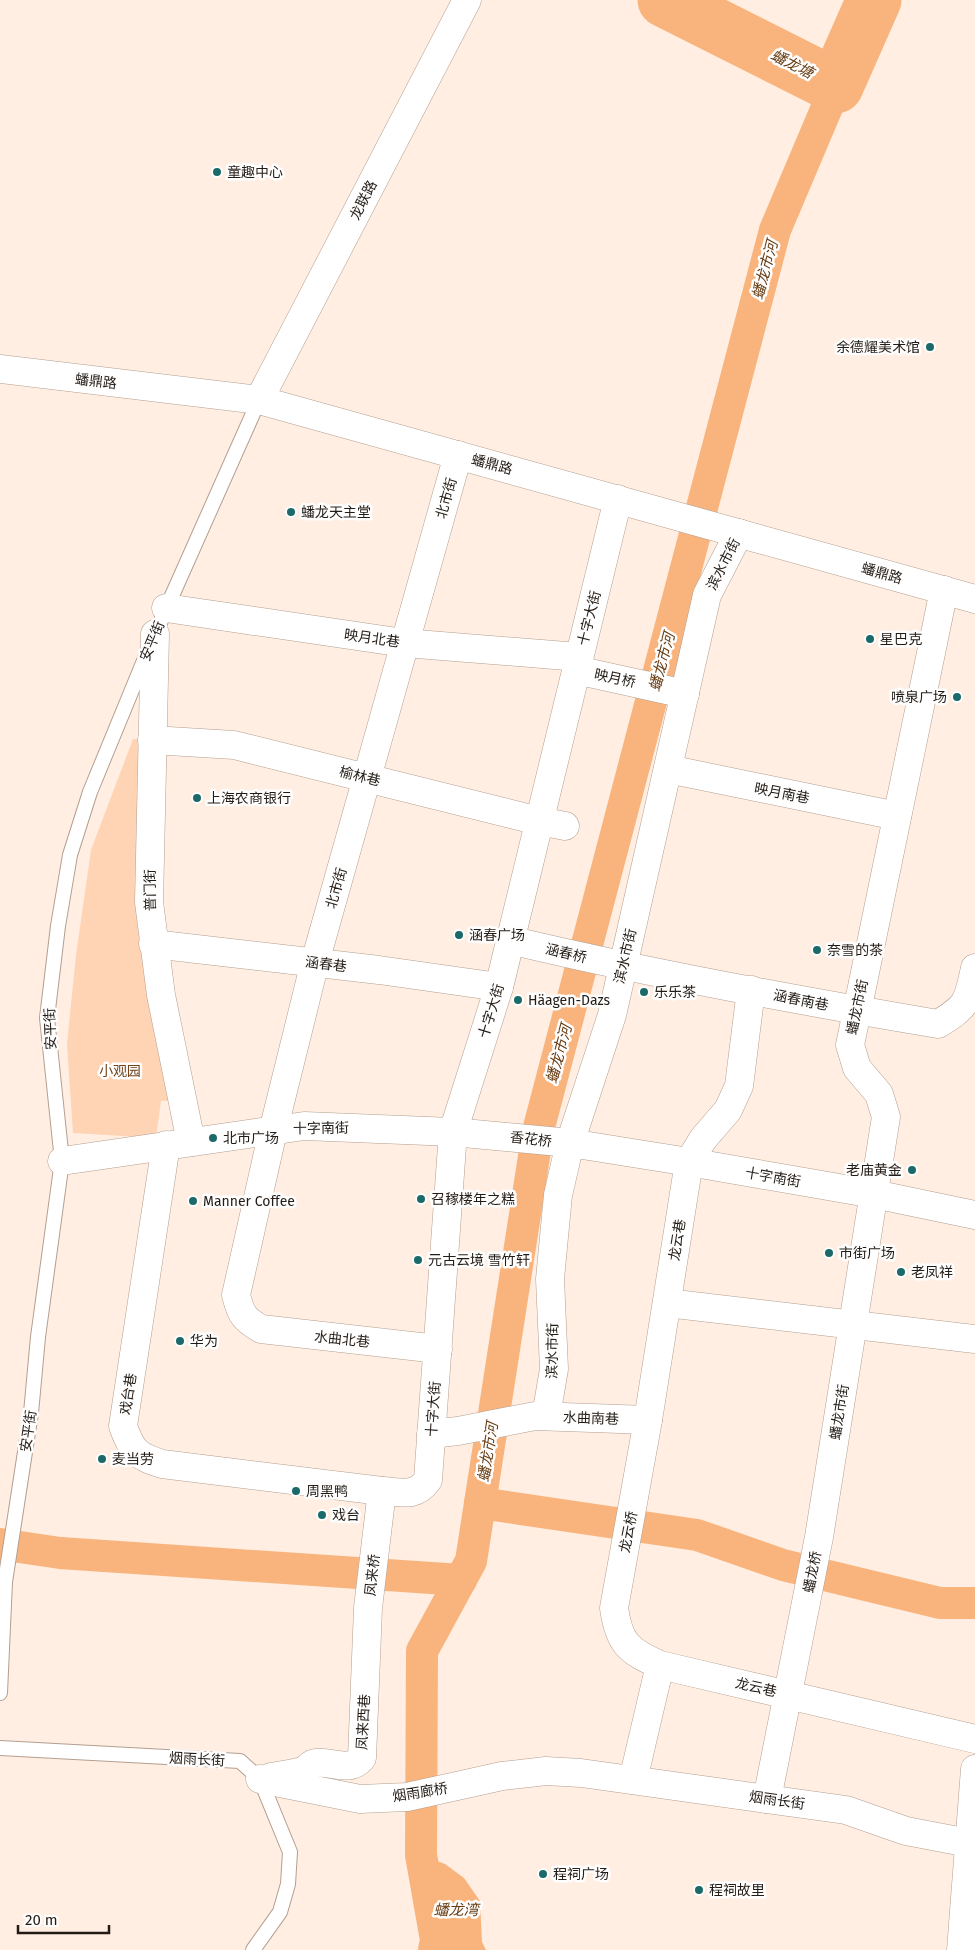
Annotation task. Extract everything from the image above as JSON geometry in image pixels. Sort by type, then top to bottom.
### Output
[{"type":"street","name":"龙联路","points":[[259,400],[467,0]]},
{"type":"street","name":"蟠鼎路","points":[[0,369],[259,400],[975,599]]},
{"type":"street","name":"北市街","points":[[248,1322],[240,1312],[236,1296],[273,1131],[315,962],[458,455]]},
{"type":"street","name":"十字大街","points":[[382,1490],[412,1492],[421,1489],[428,1480],[453,1132],[499,987],[510,940],[552,824],[578,663],[618,499]]},
{"type":"street","name":"滨水市街","points":[[540,1416],[554,1369],[550,1280],[558,1195],[570,1144],[612,1015],[707,595],[739,533]]},
{"type":"street","name":"蟠龙市街","points":[[819,1537],[886,1117],[879,1094],[857,1068],[850,1045],[944,590]]},
{"type":"street","name":"映月北巷","points":[[166,608],[404,643],[578,663]]},
{"type":"street","name":"普门街","points":[[155,634],[149,902],[178,1144]]},
{"type":"street","name":"映月桥","points":[[578,663],[684,693]]},
{"type":"street","name":"榆林巷","points":[[152,740],[234,746],[367,777],[552,824]]},
{"type":"street","name":"映月南巷","points":[[668,769],[897,816]]},
{"type":"street","name":"涵春桥","points":[[510,940],[622,966]]},
{"type":"street","name":"涵春巷","points":[[153,944],[315,962],[499,987]]},
{"type":"street","name":"涵春南巷","points":[[622,966],[938,1024],[957,1013],[969,996],[975,968]]},
{"type":"street","name":"龙云巷","points":[[634,1503],[689,1162],[703,1139],[728,1110],[739,1086],[751,990]]},
{"type":"street","name":"十字南街","points":[[62,1160],[304,1126],[492,1134]]},
{"type":"street","name":"香花桥","points":[[492,1134],[570,1144]]},
{"type":"street","name":"戏台巷","points":[[178,1144],[123,1426],[130,1445],[144,1458],[162,1464],[382,1490]]},
{"type":"street","name":"十字南街","points":[[570,1144],[689,1162],[874,1194],[975,1215]]},
{"type":"street","points":[[667,1302],[975,1339]]},
{"type":"street","name":"水曲北巷","points":[[248,1322],[261,1329],[275,1332],[438,1349]]},
{"type":"street","name":"水曲南巷","points":[[431,1434],[540,1416],[648,1420]]},
{"type":"street","name":"凤来桥","points":[[368,1608],[382,1490]]},
{"type":"street","name":"龙云桥","points":[[622,1561],[634,1503]]},
{"type":"street","name":"蟠龙桥","points":[[788,1695],[819,1537]]},
{"type":"street","name":"龙云巷","points":[[622,1561],[614,1608],[617,1628],[626,1645],[639,1656],[660,1665],[975,1739]]},
{"type":"street","name":"凤来西巷","points":[[260,1779],[305,1770],[309,1765],[316,1763],[350,1766],[356,1764],[362,1758],[368,1608]]},
{"type":"street","points":[[633,1780],[660,1665]]},
{"type":"street","points":[[767,1799],[788,1695]]},
{"type":"street","points":[[960,1950],[972,1843],[975,1769]]},
{"type":"street","name":"烟雨廊桥","points":[[260,1779],[360,1799],[407,1797],[502,1776],[546,1771],[581,1773]]},
{"type":"street","name":"烟雨长街","points":[[581,1773],[846,1810],[906,1830],[972,1843]]},
{"type":"lane","name":"安平街","points":[[0,1693],[5,1582],[31,1414],[38,1337],[62,1160],[47,1018],[58,926],[70,855],[90,792],[155,634],[259,400]]},
{"type":"lane","name":"烟雨长街","points":[[0,1748],[240,1761],[260,1779],[290,1852],[288,1884],[280,1912],[253,1950]]},
{"type":"green space","name":"小观园","points":[[133,739],[148,739],[176,1100],[161,1101],[156,1138],[73,1133],[67,1044],[76,955],[91,850]]},
{"type":"water","name":"蟠龙湾","points":[[421,1855],[445,1864],[464,1878],[480,1901],[482,1942],[486,1950],[434,1950],[436,1940]]},
{"type":"waterway","name":"蟠龙塘","points":[[665,0],[836,86],[874,0]]},
{"type":"waterway","name":"蟠龙市河","points":[[434,1950],[436,1940],[421,1855],[422,1651],[471,1561],[538,1131],[775,230],[836,86]]},
{"type":"waterway","points":[[480,1503],[697,1535],[783,1565],[940,1603],[975,1603]]},
{"type":"waterway","points":[[0,1544],[60,1553],[461,1580]]},
{"type":"place","name":"童趣中心","points":[[217,172]]},
{"type":"place","name":"余德耀美术馆","points":[[930,347]]},
{"type":"place","name":"蟠龙天主堂","points":[[291,512]]},
{"type":"place","name":"星巴克","points":[[870,639]]},
{"type":"place","name":"喷泉广场","points":[[957,697]]},
{"type":"place","name":"上海农商银行","points":[[197,798]]},
{"type":"place","name":"涵春广场","points":[[459,935]]},
{"type":"place","name":"奈雪的茶","points":[[817,950]]},
{"type":"place","name":"乐乐茶","points":[[644,992]]},
{"type":"place","name":"Häagen-Dazs","points":[[518,1000]]},
{"type":"place","name":"北市广场","points":[[213,1138]]},
{"type":"place","name":"老庙黄金","points":[[912,1170]]},
{"type":"place","name":"召稼楼年之糕","points":[[421,1199]]},
{"type":"place","name":"Manner Coffee","points":[[193,1201]]},
{"type":"place","name":"市街广场","points":[[829,1253]]},
{"type":"place","name":"元古云境 雪竹轩","points":[[418,1260]]},
{"type":"place","name":"老凤祥","points":[[901,1272]]},
{"type":"place","name":"华为","points":[[180,1341]]},
{"type":"place","name":"麦当劳","points":[[102,1459]]},
{"type":"place","name":"周黑鸭","points":[[296,1491]]},
{"type":"place","name":"戏台","points":[[322,1515]]},
{"type":"place","name":"程祠广场","points":[[543,1874]]},
{"type":"place","name":"程祠故里","points":[[699,1890]]}]
